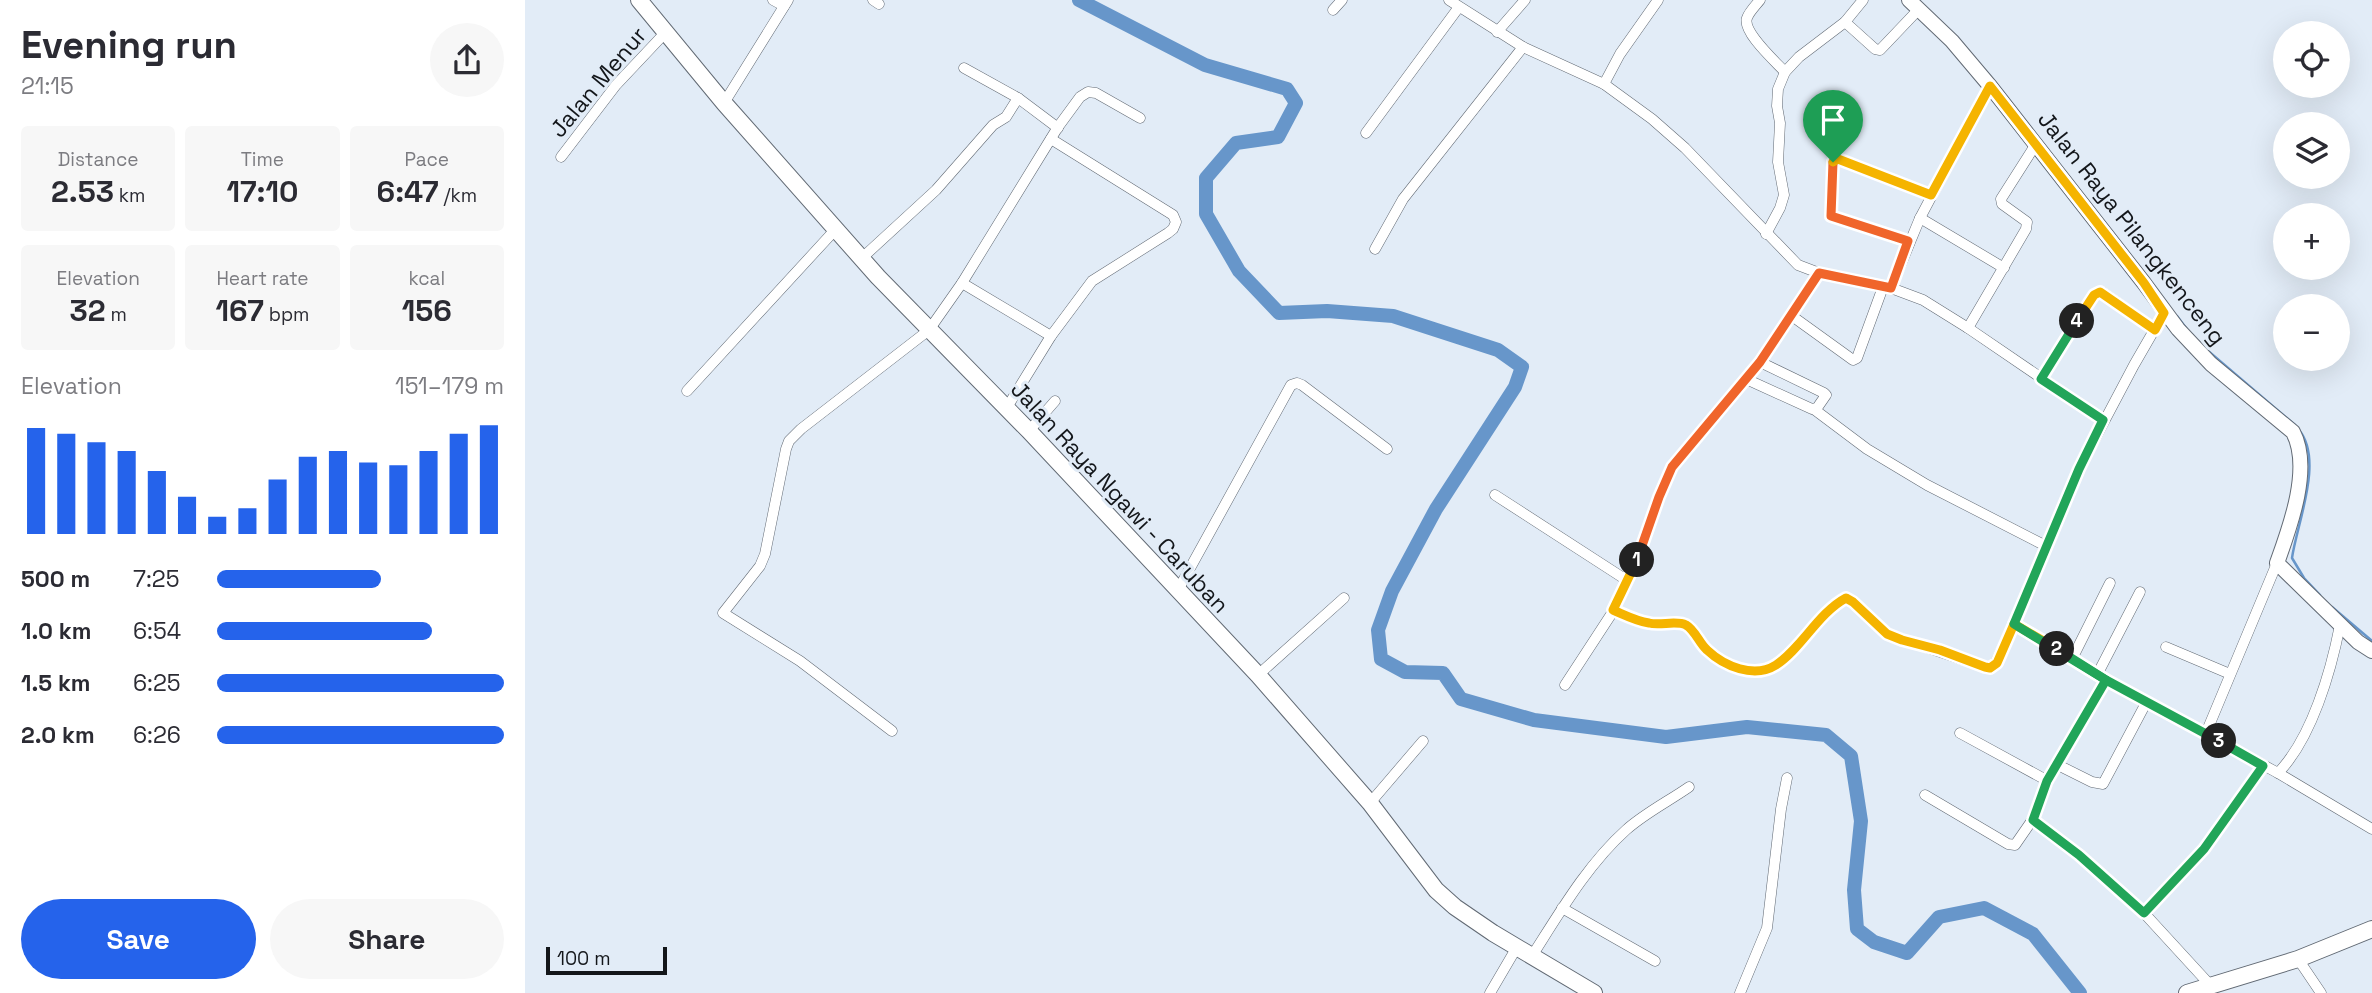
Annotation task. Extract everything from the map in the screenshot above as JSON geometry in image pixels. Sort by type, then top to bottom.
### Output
[{"type":"highway","name":"Jalan Raya Ngawi - Caruban","points":[[639,0],[724,103],[835,230],[1029,431],[1258,675],[1370,803],[1436,890],[1468,916],[1594,993]]},
{"type":"highway","points":[[2187,993],[2298,959],[2372,929]]},
{"type":"main road","name":"Jalan Raya Pilangkenceng","points":[[1914,4],[1952,41],[1990,86],[2144,283],[2164,313],[2211,364],[2288,426],[2297,439],[2300,456],[2299,486],[2277,563]]},
{"type":"main road","points":[[2277,563],[2340,625],[2372,652]]},
{"type":"street","points":[[724,103],[786,3],[773,0]]},
{"type":"street","points":[[1333,10],[1342,0]]},
{"type":"street","points":[[1449,0],[1523,47],[1604,84],[1652,119],[1685,148],[1798,265],[1819,273],[1887,287],[1923,300],[2103,420]]},
{"type":"street","points":[[1497,32],[1525,0]]},
{"type":"street","points":[[1604,84],[1620,54],[1658,0]]},
{"type":"street","points":[[1760,0],[1746,19],[1746,25],[1752,36],[1785,72]]},
{"type":"street","points":[[1766,234],[1784,195],[1778,162],[1780,123],[1777,106],[1778,89],[1785,72],[1799,57],[1845,22],[1863,0]]},
{"type":"street","points":[[1845,22],[1879,50],[1914,4]]},
{"type":"street","points":[[1366,133],[1459,8]]},
{"type":"street","name":"Jalan Menur","points":[[561,156],[616,85],[665,33]]},
{"type":"street","points":[[1375,248],[1403,199],[1523,47]]},
{"type":"street","points":[[964,68],[1018,98],[1058,128]]},
{"type":"street","points":[[1792,316],[1853,360],[1857,358],[1908,241],[1990,86]]},
{"type":"street","points":[[893,731],[800,661],[723,612],[760,566],[765,554],[789,441],[835,401],[929,330],[962,283],[1080,97],[1088,92],[1096,93],[1140,118]]},
{"type":"street","points":[[862,258],[936,190],[993,125],[1006,117],[1018,98]]},
{"type":"street","points":[[1006,409],[1051,336],[1092,281],[1168,233],[1176,222],[1173,215],[1051,139]]},
{"type":"street","points":[[1968,328],[2027,224],[2002,204],[2001,199],[2036,144]]},
{"type":"street","points":[[1908,241],[1831,216],[1832,163],[1838,159],[1931,195]]},
{"type":"street","points":[[1920,218],[2004,268]]},
{"type":"street","points":[[687,391],[835,230]]},
{"type":"street","points":[[1565,685],[1613,610],[1628,581],[1672,467],[1760,362],[1819,273]]},
{"type":"street","points":[[962,283],[1051,336]]},
{"type":"street","points":[[2041,379],[2096,293],[2102,292],[2155,330]]},
{"type":"street","points":[[1613,610],[1650,624],[1682,623],[1689,626],[1705,648],[1716,657],[1748,671],[1762,671],[1777,665],[1846,598],[1887,634],[1990,668],[1997,663],[2079,469],[2103,420],[2164,313]]},
{"type":"street","points":[[1760,362],[1824,393],[1826,396],[1815,410]]},
{"type":"street","points":[[1746,379],[1815,410],[1867,449],[1927,485],[2046,546]]},
{"type":"street","points":[[1178,590],[1291,385],[1302,385],[1387,449]]},
{"type":"street","points":[[1029,431],[1055,401]]},
{"type":"street","points":[[1495,495],[1628,581]]},
{"type":"street","points":[[2206,733],[2277,563]]},
{"type":"street","points":[[2073,659],[2110,583]]},
{"type":"street","points":[[1925,795],[2008,845],[2019,842],[2033,820],[2047,781],[2102,678],[2140,592]]},
{"type":"street","points":[[1258,675],[1344,598]]},
{"type":"street","points":[[2014,624],[2102,678],[2278,773],[2372,829]]},
{"type":"street","points":[[2278,773],[2290,760],[2315,709],[2334,658],[2340,625]]},
{"type":"street","points":[[2167,647],[2230,674]]},
{"type":"street","points":[[2056,764],[2092,782],[2103,784],[2146,703]]},
{"type":"street","points":[[1960,733],[2047,781]]},
{"type":"street","points":[[1370,803],[1423,741]]},
{"type":"street","points":[[2144,913],[2204,849],[2263,766]]},
{"type":"street","points":[[1740,993],[1767,928],[1780,808],[1787,778]]},
{"type":"street","points":[[1532,956],[1562,908],[1617,839],[1629,827],[1689,787]]},
{"type":"street","points":[[2033,820],[2079,855],[2144,913],[2211,986]]},
{"type":"street","points":[[1562,908],[1655,961]]},
{"type":"street","points":[[1490,993],[1517,947]]},
{"type":"street","points":[[2298,959],[2321,993]]},
{"type":"waterway","points":[[1079,0],[1205,65],[1287,89],[1296,103],[1278,137],[1236,143],[1206,178],[1206,214],[1239,271],[1279,313],[1327,311],[1393,316],[1498,350],[1522,367],[1515,387],[1436,509],[1392,591],[1378,630],[1381,659],[1405,672],[1443,673],[1461,699],[1534,720],[1666,737],[1747,727],[1826,735],[1851,756],[1861,821],[1854,890],[1857,929],[1874,942],[1907,953],[1939,917],[1984,908],[2033,934],[2080,993]]},
{"type":"waterway","points":[[2177,316],[2186,328]]},
{"type":"waterway","points":[[2207,350],[2295,425]]},
{"type":"waterway","points":[[2299,430],[2306,443],[2309,474],[2292,558],[2304,578],[2320,595]]},
{"type":"waterway","points":[[2332,607],[2372,641]]},
{"type":"route","points":[[1833,162],[1831,216],[1908,241],[1891,288],[1819,273],[1760,362],[1672,467],[1637,561],[1613,610],[1650,624],[1682,623],[1689,626],[1705,648],[1716,657],[1748,671],[1762,671],[1777,665],[1846,598],[1887,634],[1990,668],[1997,663],[2014,624],[2106,680],[2047,781],[2033,820],[2079,855],[2144,913],[2204,849],[2263,766],[2106,680],[2073,659],[2014,624],[2079,469],[2103,420],[2041,379],[2096,293],[2102,292],[2155,330],[2164,313],[2123,255],[1990,86],[1931,195],[1838,159],[1833,162]]}]
